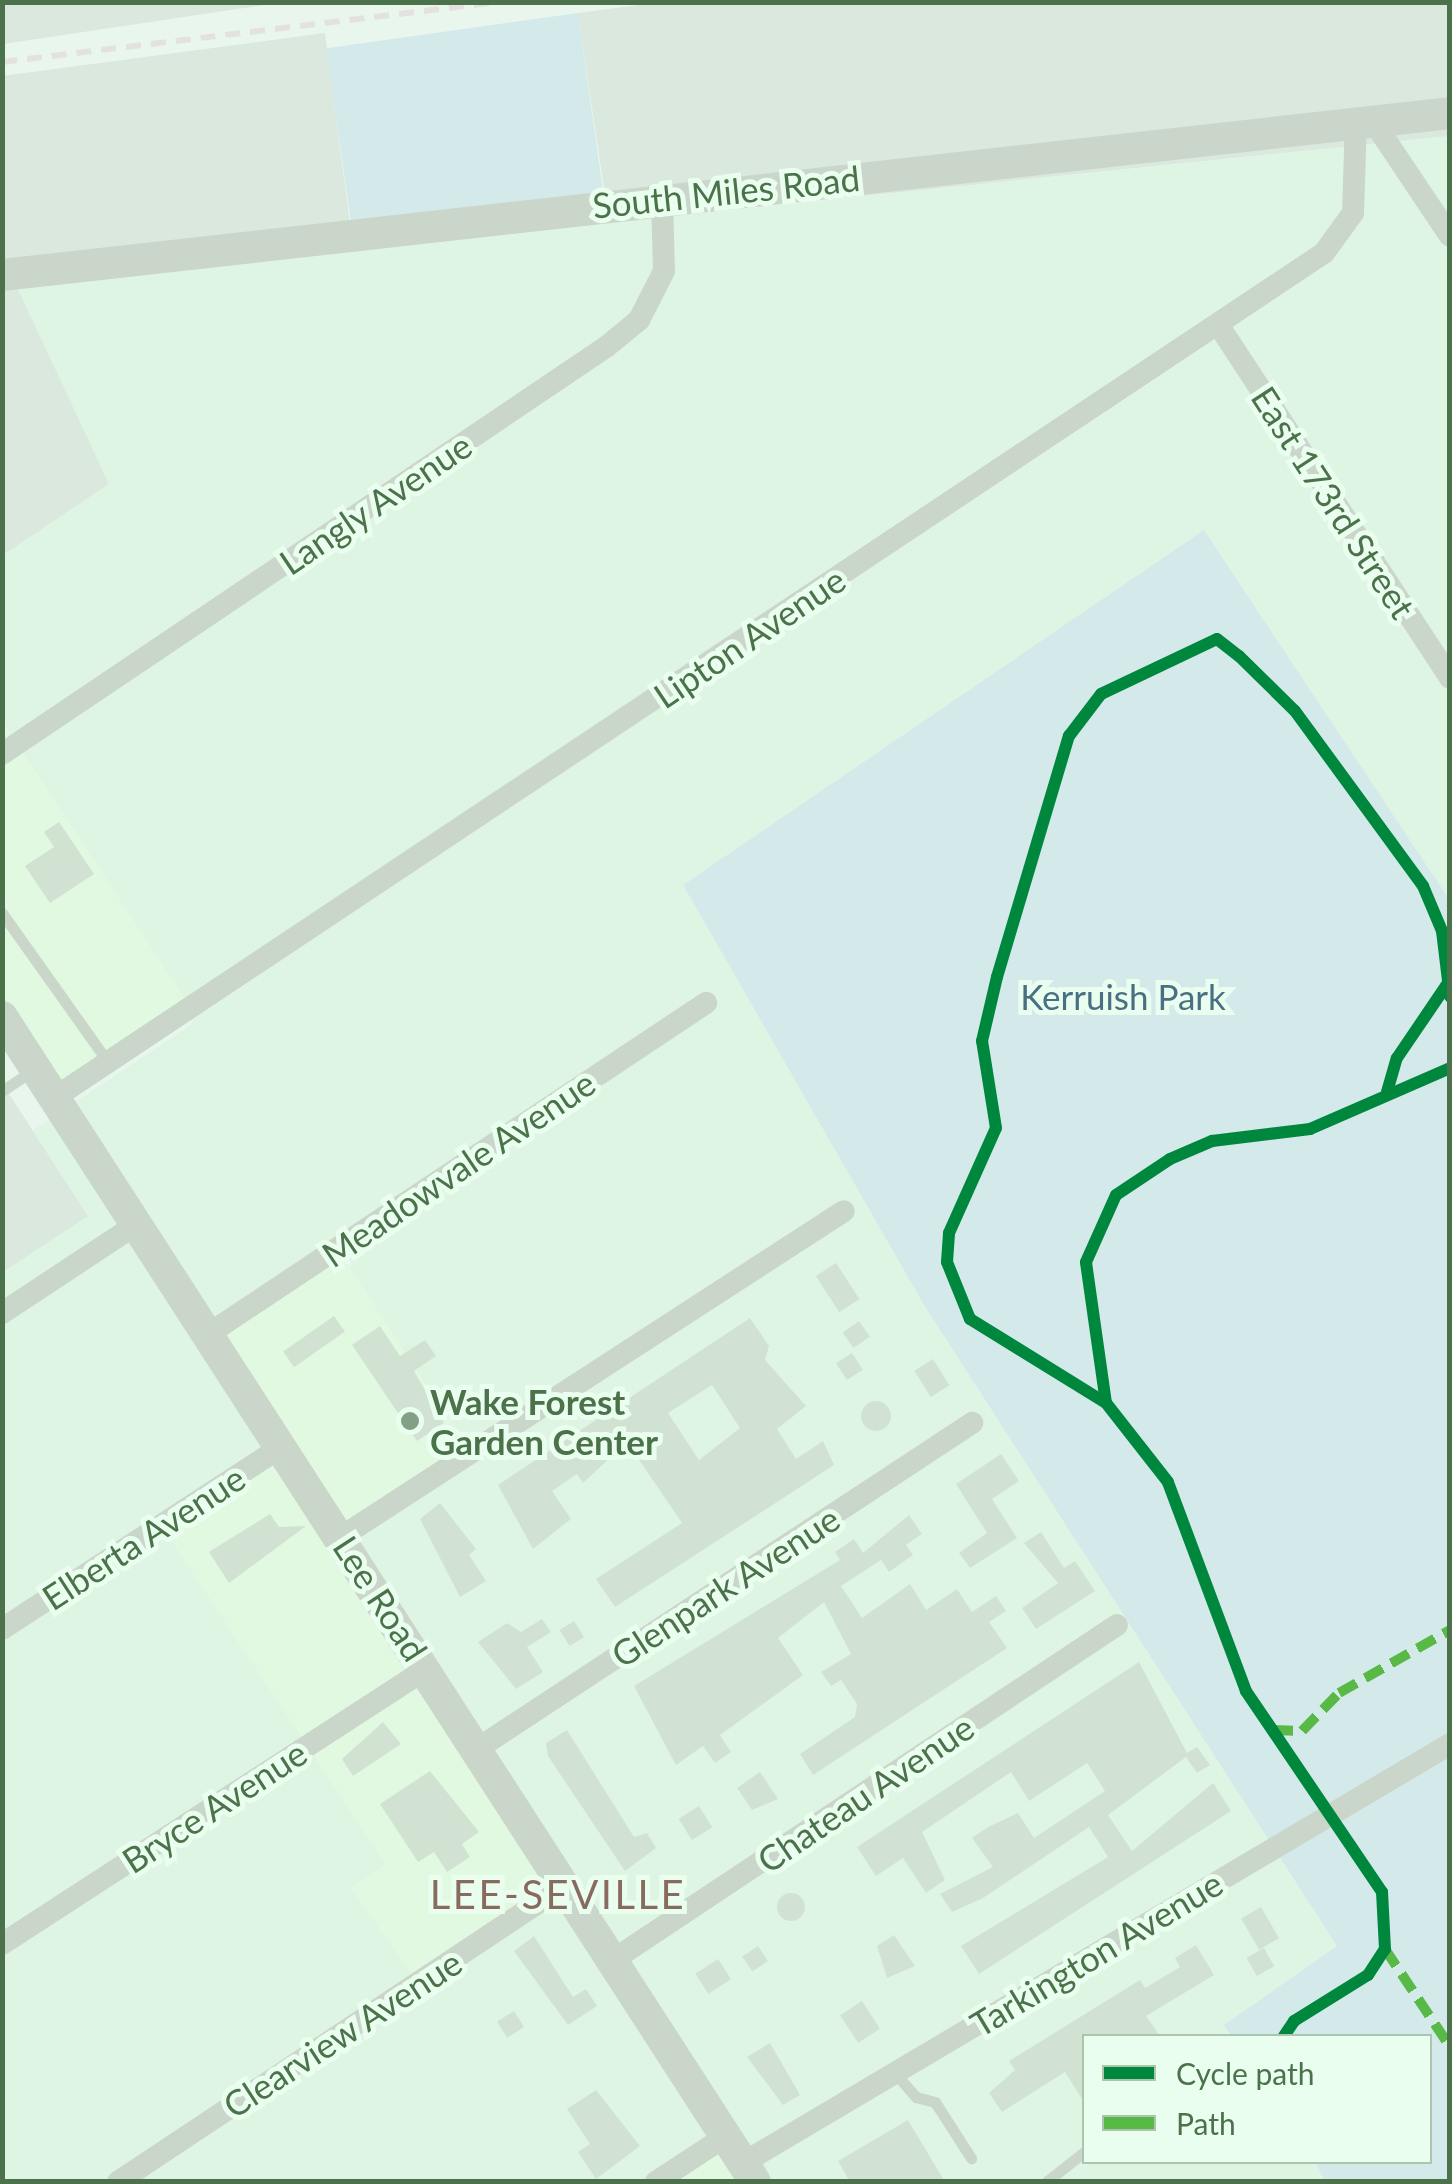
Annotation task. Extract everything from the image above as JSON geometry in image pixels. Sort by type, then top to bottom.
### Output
[{"type":"street","name":"South Miles Road","points":[[2,275],[1450,112]]},
{"type":"street","points":[[1365,120],[1450,236]]},
{"type":"street","name":"Lipton Avenue","points":[[54,1098],[1324,253],[1354,212],[1365,120]]},
{"type":"street","name":"Langly Avenue","points":[[2,754],[606,347],[639,320],[664,271],[662,198]]},
{"type":"street","name":"East 173rd Street","points":[[1218,326],[1450,678]]},
{"type":"street","name":"Meadowvale Avenue","points":[[210,1332],[706,1003]]},
{"type":"street","name":"Lee Road","points":[[2,1017],[140,1222],[741,2160]]},
{"type":"street","points":[[342,1537],[844,1211]]},
{"type":"street","points":[[2,1313],[140,1222]]},
{"type":"street","name":"Glenpark Avenue","points":[[477,1749],[972,1423]]},
{"type":"street","name":"Elberta Avenue","points":[[2,1629],[283,1446]]},
{"type":"street","name":"Chateau Avenue","points":[[613,1960],[1117,1626]]},
{"type":"street","name":"Bryce Avenue","points":[[2,1944],[426,1669]]},
{"type":"street","name":"Tarkington Avenue","points":[[656,2182],[741,2160],[1450,1744]]},
{"type":"street","name":"Clearview Avenue","points":[[118,2182],[565,1886]]},
{"type":"lane","points":[[2,913],[108,1062]]},
{"type":"lane","points":[[2,1091],[36,1069]]},
{"type":"lane","points":[[895,2073],[916,2098],[935,2102],[971,2158]]},
{"type":"lane","points":[[1046,2182],[1082,2154]]},
{"type":"shaded area","points":[[3,2],[277,2],[277,3],[3,44]]},
{"type":"shaded area","points":[[662,2],[1449,3],[1449,136],[609,222],[578,13]]},
{"type":"shaded area","points":[[325,33],[353,247],[16,285],[109,484],[3,555],[2,76]]},
{"type":"shaded area","points":[[1449,136],[1449,899],[1204,530],[683,885],[924,1305],[1337,1946],[1224,2025],[1230,2034],[1082,2034],[1082,2164],[1316,2164],[1327,2180],[3,2181],[3,1272],[88,1215],[33,1130],[192,1024],[3,725],[3,555],[109,484],[15,284]]},
{"type":"shaded area","points":[[2,721],[191,1008],[54,1098],[3,1017]]},
{"type":"shaded area","points":[[2,1083],[88,1216],[3,1272],[2,1272]]},
{"type":"shaded area","points":[[337,1248],[470,1453],[342,1537],[565,1885],[418,1983],[351,1888],[386,1864],[161,1525],[283,1446],[210,1333]]},
{"type":"shaded area","points":[[726,2136],[755,2182],[656,2182]]},
{"type":"green space","points":[[578,13],[605,205],[353,240],[326,48]]},
{"type":"green space","name":"Kerruish Park","points":[[1204,530],[1449,899],[1449,2181],[1325,2181],[1316,2164],[1432,2164],[1432,2034],[1230,2034],[1224,2025],[1337,1946],[924,1305],[683,885]]},
{"type":"building","points":[[59,822],[94,874],[50,903],[25,866],[54,847],[44,832]]},
{"type":"building","points":[[836,1263],[859,1299],[839,1312],[816,1276]]},
{"type":"building","points":[[334,1316],[345,1332],[294,1367],[283,1352]]},
{"type":"building","points":[[750,1318],[769,1346],[765,1360],[806,1406],[777,1429],[796,1459],[823,1441],[834,1465],[615,1607],[596,1579],[682,1523],[627,1442],[583,1483],[577,1474],[552,1491],[571,1519],[533,1549],[498,1485]],"holes":[[[712,1385],[740,1428],[699,1460],[668,1413]]]},
{"type":"building","points":[[859,1321],[870,1337],[854,1348],[843,1332]]},
{"type":"building","points":[[380,1326],[400,1356],[425,1340],[436,1356],[414,1371],[444,1423],[417,1441],[352,1345]]},
{"type":"building","points":[[852,1353],[863,1370],[847,1380],[836,1363]]},
{"type":"building","points":[[933,1359],[949,1385],[931,1397],[914,1371]]},
{"type":"building","points":[[876,1401],[887,1405],[891,1416],[887,1427],[876,1431],[865,1427],[861,1416],[865,1405]]},
{"type":"building","points":[[1001,1454],[1019,1481],[992,1499],[1017,1538],[970,1568],[959,1553],[987,1533],[956,1484]]},
{"type":"building","points":[[440,1503],[476,1549],[469,1555],[486,1581],[460,1597],[420,1519]]},
{"type":"building","points":[[270,1514],[279,1527],[306,1526],[229,1583],[209,1552]]},
{"type":"building","points":[[909,1515],[922,1534],[906,1545],[913,1555],[889,1572],[881,1560],[841,1586],[862,1618],[910,1584],[926,1610],[957,1589],[972,1612],[996,1596],[1006,1611],[989,1622],[1007,1648],[813,1775],[800,1754],[855,1717],[857,1704],[841,1680],[831,1686],[821,1672],[851,1654],[824,1602],[778,1638],[803,1675],[720,1735],[731,1752],[715,1763],[703,1746],[676,1765],[634,1686],[840,1560],[835,1552],[854,1539],[863,1553]]},
{"type":"building","points":[[1041,1532],[1064,1568],[1075,1561],[1095,1591],[1036,1629],[1022,1608],[1058,1583],[1024,1543]]},
{"type":"building","points":[[542,1619],[551,1632],[527,1647],[543,1672],[516,1689],[478,1642],[507,1623],[521,1632]]},
{"type":"building","points":[[574,1621],[584,1637],[570,1646],[560,1630]]},
{"type":"building","points":[[1139,1662],[1187,1753],[1197,1747],[1210,1765],[1197,1773],[1186,1757],[1108,1815],[1132,1851],[1213,1783],[1231,1811],[979,1974],[961,1946],[1108,1857],[1089,1827],[983,1898],[952,1912],[940,1894],[993,1867],[972,1838],[988,1827],[1018,1813],[1034,1838],[1105,1791],[1087,1763],[1029,1801],[1011,1772],[922,1832],[945,1880],[926,1893],[903,1858],[876,1876],[857,1847]]},
{"type":"building","points":[[383,1722],[401,1744],[353,1776],[342,1759]]},
{"type":"building","points":[[567,1730],[634,1837],[647,1833],[656,1848],[625,1871],[548,1756],[546,1743]]},
{"type":"building","points":[[430,1771],[479,1832],[462,1844],[470,1857],[447,1872],[434,1852],[418,1862],[380,1804]]},
{"type":"building","points":[[760,1772],[778,1799],[752,1810],[737,1788]]},
{"type":"building","points":[[699,1806],[712,1827],[692,1840],[679,1819]]},
{"type":"building","points":[[791,1893],[801,1897],[805,1907],[801,1917],[791,1921],[781,1917],[777,1907],[781,1897]]},
{"type":"building","points":[[1261,1907],[1279,1938],[1259,1950],[1241,1918]]},
{"type":"building","points":[[894,1935],[915,1966],[887,1978],[877,1946]]},
{"type":"building","points":[[534,1936],[573,1997],[586,1989],[597,2006],[568,2025],[514,1951]]},
{"type":"building","points":[[1196,1945],[1214,1975],[1146,2016],[1159,2034],[1082,2034],[1082,2099],[1065,2072],[1002,2112],[989,2093],[1015,2070],[1009,2061],[1140,1980],[1145,1988],[1180,1967],[1175,1958]]},
{"type":"building","points":[[758,1946],[768,1961],[752,1972],[742,1957]]},
{"type":"building","points":[[1264,1948],[1274,1966],[1257,1976],[1247,1958]]},
{"type":"building","points":[[718,1959],[731,1979],[708,1994],[695,1974]]},
{"type":"building","points":[[862,2001],[880,2029],[858,2043],[840,2015]]},
{"type":"building","points":[[514,2011],[524,2027],[507,2038],[497,2022]]},
{"type":"building","points":[[770,2043],[800,2095],[783,2105],[747,2057]]},
{"type":"building","points":[[596,2090],[640,2146],[596,2179],[578,2152],[590,2144],[567,2109]]},
{"type":"building","points":[[908,2120],[945,2182],[850,2182],[838,2161]]},
{"type":"railway","points":[[2,62],[498,2]]},
{"type":"marked path","points":[[1273,1730],[1302,1731],[1339,1693],[1450,1630]]},
{"type":"marked path","points":[[1385,1949],[1450,2047]]},
{"type":"cycle path","points":[[1106,1403],[970,1319],[947,1262],[949,1233],[996,1128],[982,1041],[997,977],[1069,736],[1101,694],[1217,639],[1239,656],[1295,711],[1423,886],[1442,931],[1450,997]]},
{"type":"cycle path","points":[[1387,1092],[1397,1058],[1448,983]]},
{"type":"cycle path","points":[[1285,2034],[1294,2021],[1368,1975],[1385,1949],[1382,1892],[1246,1691],[1168,1482],[1106,1403],[1086,1262],[1116,1195],[1170,1159],[1212,1141],[1310,1129],[1450,1068]]},
{"type":"place","name":"Wake Forest Garden Center","points":[[410,1421]]},
{"type":"district","name":"LEE-SEVILLE","points":[[558,1894]]}]
